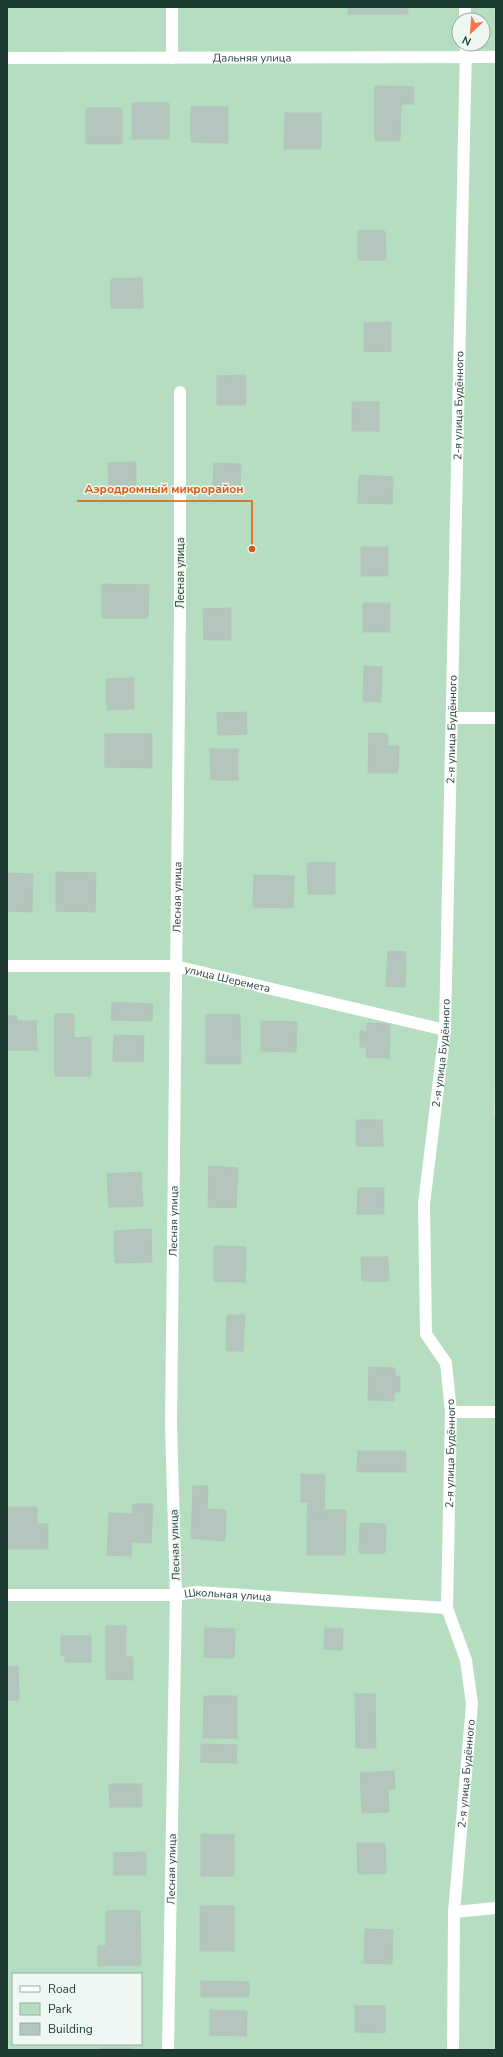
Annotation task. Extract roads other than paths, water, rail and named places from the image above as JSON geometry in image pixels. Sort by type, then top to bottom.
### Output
[{"type":"street","points":[[172,7],[172,58]]},
{"type":"street","name":"Дальняя улица","points":[[7,58],[172,58],[451,50]]},
{"type":"street","name":"2-я улица Будённого","points":[[453,2050],[454,1912],[472,1704],[466,1660],[447,1608],[451,1412],[446,1363],[426,1334],[424,1204],[444,1030],[466,52]]},
{"type":"street","name":"Дальняя улица","points":[[476,52],[496,56]]},
{"type":"street","name":"Лесная улица","points":[[168,2050],[176,1595],[171,1426],[180,614],[180,392]]},
{"type":"street","points":[[452,718],[496,718]]},
{"type":"street","name":"улица Шеремета","points":[[7,966],[175,966],[444,1030]]},
{"type":"street","points":[[451,1412],[496,1412]]},
{"type":"street","name":"Школьная улица","points":[[7,1595],[176,1595],[196,1592],[447,1608]]},
{"type":"street","points":[[454,1912],[496,1908]]},
{"type":"place","name":"Аэродромный микрорайон","points":[[252,549]]}]
